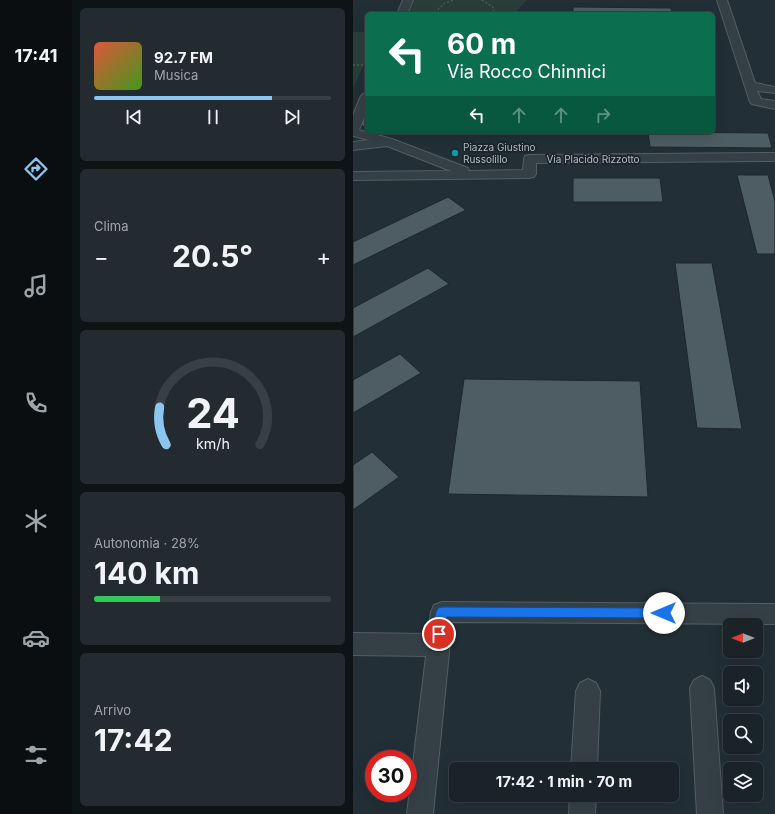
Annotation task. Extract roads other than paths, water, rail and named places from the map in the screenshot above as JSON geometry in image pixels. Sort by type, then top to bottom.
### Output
[{"type":"street","points":[[403,12],[408,0]]},
{"type":"street","points":[[722,0],[756,102],[775,105]]},
{"type":"street","points":[[750,86],[775,90]]},
{"type":"street","points":[[365,101],[354,127],[365,132]]},
{"type":"street","points":[[370,134],[473,175]]},
{"type":"street","points":[[353,146],[391,143],[397,149],[399,156],[396,163],[385,173],[374,176]]},
{"type":"street","name":"Via Placido Rizzotto","points":[[353,176],[529,174],[530,159],[775,158]]},
{"type":"street","points":[[420,814],[442,612],[775,614]]},
{"type":"street","points":[[353,644],[438,645]]},
{"type":"street","points":[[702,688],[711,814]]},
{"type":"street","points":[[584,762],[588,691]]},
{"type":"street","points":[[582,814],[583,802]]},
{"type":"place","name":"Piazza Giustino Russolillo","points":[[455,153]]}]
